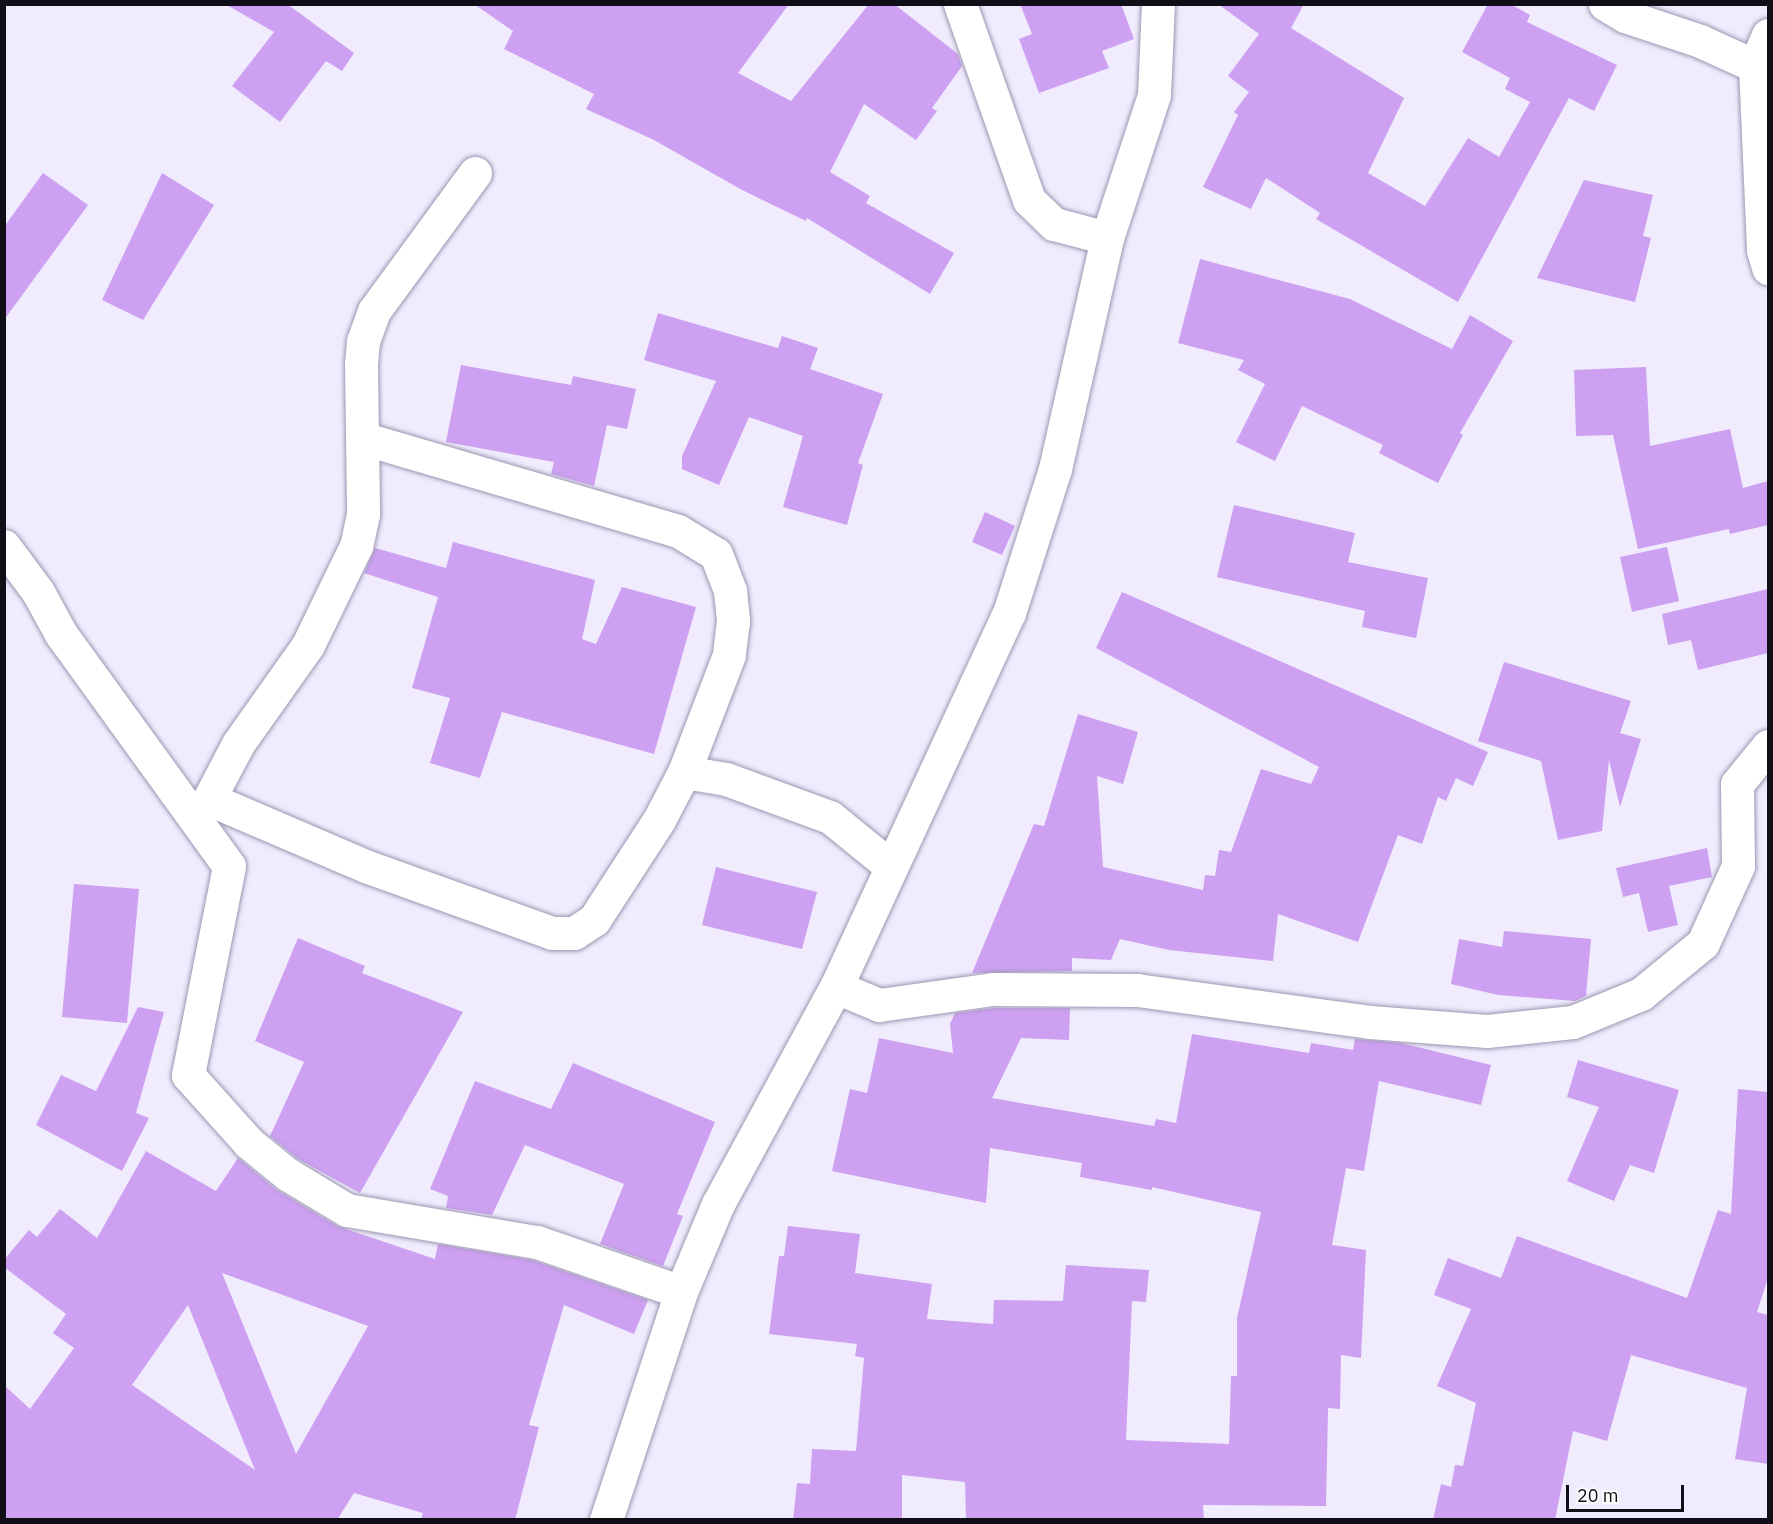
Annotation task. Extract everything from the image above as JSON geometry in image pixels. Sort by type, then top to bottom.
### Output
[{"type":"street","points":[[960,4],[1029,200],[1054,224],[1107,238]]},
{"type":"street","points":[[606,1520],[681,1292],[718,1204],[836,987],[889,865],[1008,613],[1055,469],[1107,238],[1154,95],[1158,4]]},
{"type":"street","points":[[1605,4],[1624,16],[1700,41],[1755,66]]},
{"type":"street","points":[[1768,35],[1755,66],[1763,250],[1768,268]]},
{"type":"street","points":[[475,173],[374,311],[363,341],[361,363],[363,514],[356,546],[308,645],[238,744],[209,799],[229,866],[189,1075],[249,1143],[286,1174],[347,1210],[537,1242],[681,1292]]},
{"type":"street","points":[[209,799],[358,863],[522,924],[552,933],[574,933],[594,920],[659,820],[684,772],[729,655],[733,621],[730,591],[716,555],[678,531],[362,438]]},
{"type":"street","points":[[4,546],[38,592],[61,634],[229,866]]},
{"type":"street","points":[[836,987],[879,1005],[993,989],[1137,990],[1370,1023],[1486,1031],[1573,1022],[1641,994],[1703,943],[1738,866],[1737,784],[1768,746]]},
{"type":"street","points":[[684,772],[726,779],[830,816],[889,865]]},
{"type":"building","points":[[225,4],[287,4],[354,53],[342,71],[326,61],[280,122],[232,86],[274,32]]},
{"type":"building","points":[[474,4],[789,4],[738,73],[791,101],[869,4],[894,4],[958,54],[962,66],[932,108],[937,111],[916,140],[864,104],[830,172],[870,196],[866,203],[954,253],[930,294],[807,218],[806,221],[742,190],[654,140],[586,109],[594,94],[504,49],[513,31]]},
{"type":"building","points":[[1020,4],[1121,4],[1134,39],[1102,51],[1109,68],[1039,93],[1019,39],[1032,34]]},
{"type":"building","points":[[1218,4],[1304,4],[1291,28],[1404,98],[1368,173],[1425,206],[1468,138],[1499,157],[1530,102],[1505,89],[1510,78],[1462,52],[1488,4],[1510,4],[1530,15],[1527,22],[1617,65],[1594,111],[1569,98],[1458,302],[1316,219],[1320,213],[1266,178],[1251,209],[1203,187],[1238,115],[1234,112],[1249,92],[1228,76],[1259,34]]},
{"type":"building","points":[[43,173],[88,205],[4,320],[4,227]]},
{"type":"building","points":[[162,173],[214,205],[143,320],[102,300]]},
{"type":"building","points":[[1584,180],[1653,195],[1643,236],[1651,238],[1635,302],[1537,278]]},
{"type":"building","points":[[1200,259],[1350,299],[1452,349],[1470,315],[1513,341],[1460,433],[1463,435],[1438,483],[1379,453],[1383,445],[1302,406],[1275,461],[1236,442],[1265,384],[1238,370],[1244,360],[1178,343]]},
{"type":"building","points":[[658,313],[778,348],[782,336],[818,348],[810,369],[883,394],[858,463],[863,465],[847,525],[783,507],[803,436],[749,417],[719,485],[682,469],[682,456],[716,381],[644,360]]},
{"type":"building","points":[[461,365],[571,385],[573,376],[636,389],[627,429],[607,425],[594,486],[551,474],[554,462],[446,442]]},
{"type":"building","points":[[1646,367],[1650,446],[1730,429],[1743,488],[1768,481],[1768,525],[1730,534],[1729,529],[1638,549],[1613,435],[1576,436],[1574,370]]},
{"type":"building","points":[[1234,505],[1355,533],[1348,562],[1428,578],[1416,638],[1362,627],[1365,611],[1217,577]]},
{"type":"building","points":[[985,512],[1015,526],[1002,555],[972,542]]},
{"type":"building","points":[[453,542],[595,580],[582,639],[596,644],[622,587],[696,607],[654,754],[502,712],[480,778],[430,763],[450,698],[412,688],[438,597],[364,573],[375,548],[446,568]]},
{"type":"building","points":[[1667,547],[1679,601],[1632,612],[1620,557]]},
{"type":"building","points":[[1768,589],[1768,653],[1698,670],[1691,640],[1668,645],[1662,614]]},
{"type":"building","points":[[1122,592],[1488,752],[1473,786],[1456,778],[1446,801],[1438,797],[1422,844],[1398,835],[1358,942],[1278,914],[1273,961],[1169,950],[1120,939],[1111,960],[1072,958],[1072,971],[972,973],[1034,824],[1044,826],[1078,714],[1138,732],[1123,784],[1097,776],[1103,867],[1203,890],[1205,875],[1215,876],[1219,850],[1231,852],[1261,769],[1311,784],[1319,767],[1096,648]]},
{"type":"building","points":[[1504,662],[1631,701],[1620,733],[1641,739],[1620,807],[1609,760],[1602,831],[1558,840],[1541,761],[1478,741]]},
{"type":"building","points":[[1707,848],[1712,877],[1669,886],[1678,925],[1648,932],[1639,893],[1623,897],[1616,868]]},
{"type":"building","points":[[716,867],[817,892],[802,949],[702,925]]},
{"type":"building","points":[[74,884],[139,889],[127,1023],[62,1017]]},
{"type":"building","points":[[1504,931],[1591,939],[1586,996],[1575,1001],[1498,995],[1451,984],[1459,939],[1502,947]]},
{"type":"building","points":[[298,938],[365,966],[362,973],[463,1012],[360,1193],[298,1159],[270,1136],[304,1062],[255,1041]]},
{"type":"building","points":[[138,1007],[164,1012],[136,1113],[149,1118],[122,1171],[36,1125],[61,1075],[96,1091]]},
{"type":"building","points":[[994,1008],[1070,1008],[1069,1040],[1021,1038],[992,1098],[1154,1126],[1156,1119],[1176,1123],[1192,1034],[1309,1053],[1311,1043],[1353,1050],[1355,1039],[1401,1043],[1491,1065],[1481,1105],[1379,1081],[1364,1171],[1346,1168],[1332,1245],[1366,1250],[1361,1358],[1341,1355],[1340,1409],[1328,1408],[1326,1506],[1203,1505],[1204,1520],[966,1520],[965,1482],[902,1475],[902,1520],[793,1520],[797,1483],[810,1484],[812,1449],[856,1451],[864,1358],[855,1356],[857,1344],[769,1334],[779,1256],[784,1256],[788,1226],[860,1234],[855,1273],[932,1284],[927,1319],[993,1324],[994,1300],[1063,1301],[1066,1265],[1149,1270],[1146,1302],[1132,1301],[1126,1440],[1229,1444],[1231,1376],[1237,1376],[1237,1318],[1261,1212],[1152,1187],[1152,1190],[1080,1177],[1082,1163],[990,1148],[986,1203],[832,1171],[850,1089],[867,1093],[879,1038],[953,1053],[950,1024],[955,1013]]},
{"type":"building","points":[[1578,1060],[1679,1090],[1654,1173],[1630,1165],[1614,1201],[1567,1181],[1599,1107],[1567,1097]]},
{"type":"building","points":[[573,1063],[715,1122],[677,1214],[683,1216],[663,1266],[600,1244],[624,1184],[525,1145],[492,1215],[446,1208],[448,1196],[430,1189],[475,1081],[551,1109]]},
{"type":"building","points":[[1738,1089],[1768,1092],[1768,1278],[1757,1312],[1768,1315],[1768,1464],[1735,1459],[1747,1388],[1631,1355],[1607,1441],[1573,1431],[1555,1520],[1433,1520],[1441,1484],[1451,1487],[1455,1465],[1463,1466],[1476,1403],[1437,1386],[1471,1309],[1434,1295],[1448,1258],[1501,1278],[1517,1236],[1687,1298],[1718,1210],[1731,1214]]},
{"type":"building","points":[[146,1151],[216,1191],[238,1158],[277,1190],[337,1226],[435,1259],[438,1244],[532,1260],[648,1300],[634,1334],[564,1305],[529,1425],[539,1427],[515,1520],[421,1520],[423,1513],[354,1493],[337,1520],[4,1520],[4,1385],[30,1409],[74,1348],[53,1333],[66,1314],[4,1267],[4,1260],[29,1230],[37,1237],[60,1209],[97,1238]],"holes":[[[222,1273],[368,1326],[296,1454]],[[188,1305],[255,1470],[132,1385]]]}]
